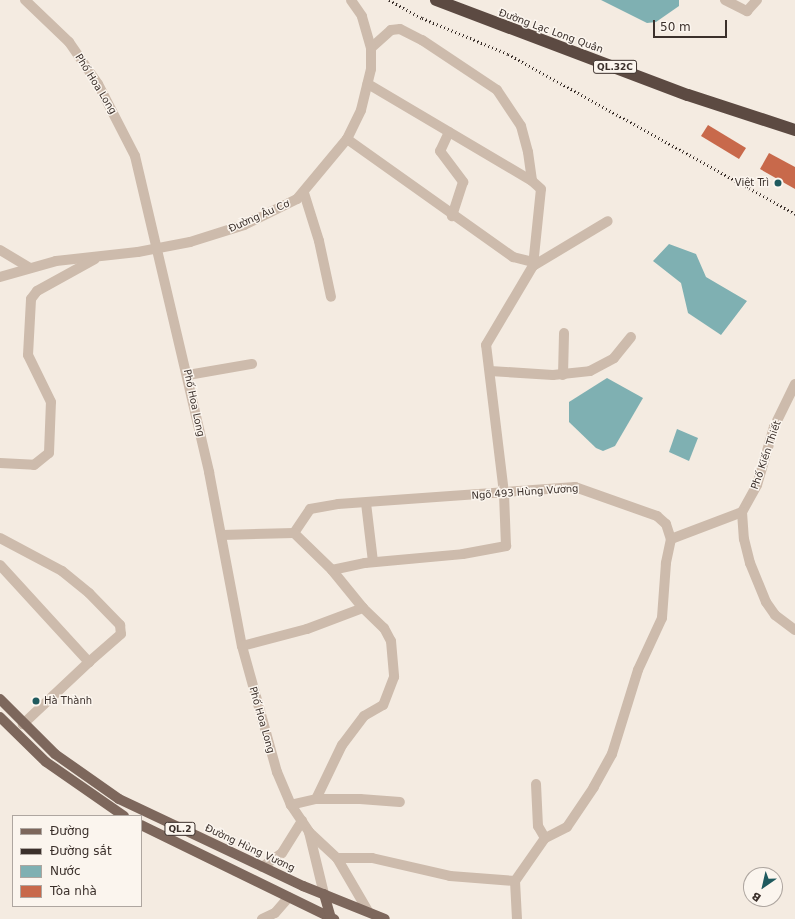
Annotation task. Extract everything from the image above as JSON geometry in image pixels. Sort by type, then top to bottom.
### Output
[{"type":"highway","name":"Đường Lạc Long Quân","points":[[436,0],[688,95],[795,130]]},
{"type":"main road","name":"Đường Hùng Vương","points":[[0,699],[23,724],[55,754],[119,799],[262,867],[370,915],[385,919]]},
{"type":"main road","points":[[0,717],[46,762],[123,815]]},
{"type":"main road","name":"QL.2","points":[[142,825],[332,919]]},
{"type":"main road","points":[[324,894],[332,919]]},
{"type":"street","name":"Phố Hoa Long","points":[[26,0],[69,42],[98,84],[115,115],[134,156],[188,375],[222,535],[242,646],[277,772],[291,805],[310,832],[337,858],[370,915]]},
{"type":"street","name":"Đường Âu Cơ","points":[[0,277],[56,261],[158,249],[244,225],[304,193],[348,139],[361,110],[372,69],[371,48],[362,16],[351,0]]},
{"type":"street","points":[[725,0],[747,11],[757,0]]},
{"type":"street","points":[[371,48],[391,30],[400,29],[422,40],[497,90],[521,126],[528,152],[532,180]]},
{"type":"street","points":[[332,570],[373,562],[504,548],[507,544],[504,492],[490,371],[486,350],[488,339],[533,264],[541,189],[532,180],[368,84]]},
{"type":"street","points":[[449,132],[440,151],[463,182],[452,216]]},
{"type":"street","points":[[348,139],[452,216],[517,260],[533,264],[608,221]]},
{"type":"street","points":[[304,193],[319,241],[331,297]]},
{"type":"street","points":[[0,250],[30,268]]},
{"type":"street","points":[[0,463],[34,464],[48,453],[51,402],[42,378],[31,364],[28,355],[30,299],[37,291],[98,257]]},
{"type":"street","points":[[563,374],[564,333]]},
{"type":"street","points":[[490,371],[563,374],[590,371],[604,365],[614,358],[631,337]]},
{"type":"street","points":[[188,375],[252,364]]},
{"type":"street","name":"Phố Kiến Thiết","points":[[742,512],[757,485],[774,427],[795,384]]},
{"type":"street","name":"Ngõ 493 Hùng Vương","points":[[294,533],[310,509],[338,504],[581,487],[657,516],[666,524],[671,538]]},
{"type":"street","points":[[366,503],[373,562]]},
{"type":"street","points":[[517,919],[515,881],[545,838],[567,827],[594,787],[612,754],[638,670],[662,618],[666,563],[671,538],[742,512],[749,558],[766,602],[775,615],[795,630]]},
{"type":"street","points":[[222,535],[294,533],[332,570],[363,608],[384,628],[391,641],[394,677],[383,705],[364,716],[342,745],[316,799]]},
{"type":"street","points":[[0,538],[62,571],[90,593],[120,625],[121,634],[23,724]]},
{"type":"street","points":[[0,565],[89,662]]},
{"type":"street","points":[[242,646],[307,629],[363,608]]},
{"type":"street","points":[[536,784],[538,826],[545,838]]},
{"type":"street","points":[[291,805],[316,799],[360,799],[400,802]]},
{"type":"street","points":[[262,867],[271,863],[286,850],[302,821]]},
{"type":"street","name":"Phố Hoa Long","points":[[310,832],[324,894]]},
{"type":"street","points":[[337,858],[372,858],[450,876],[515,881]]},
{"type":"street","points":[[262,919],[275,913],[289,897]]},
{"type":"water","points":[[601,0],[679,0],[679,6],[656,22],[647,23]]},
{"type":"water","points":[[669,244],[696,254],[706,277],[747,301],[721,335],[688,313],[681,283],[653,261]]},
{"type":"water","points":[[607,378],[643,398],[615,446],[603,451],[596,448],[569,422],[569,402]]},
{"type":"water","points":[[677,429],[698,438],[689,461],[669,452]]},
{"type":"building","points":[[708,125],[746,148],[739,159],[701,136]]},
{"type":"building","points":[[769,153],[795,167],[795,189],[760,169]]},
{"type":"railway","points":[[389,0],[422,18],[508,54],[795,214]]},
{"type":"place","name":"Việt Trì","points":[[778,183]]},
{"type":"place","name":"Hà Thành","points":[[36,701]]}]
